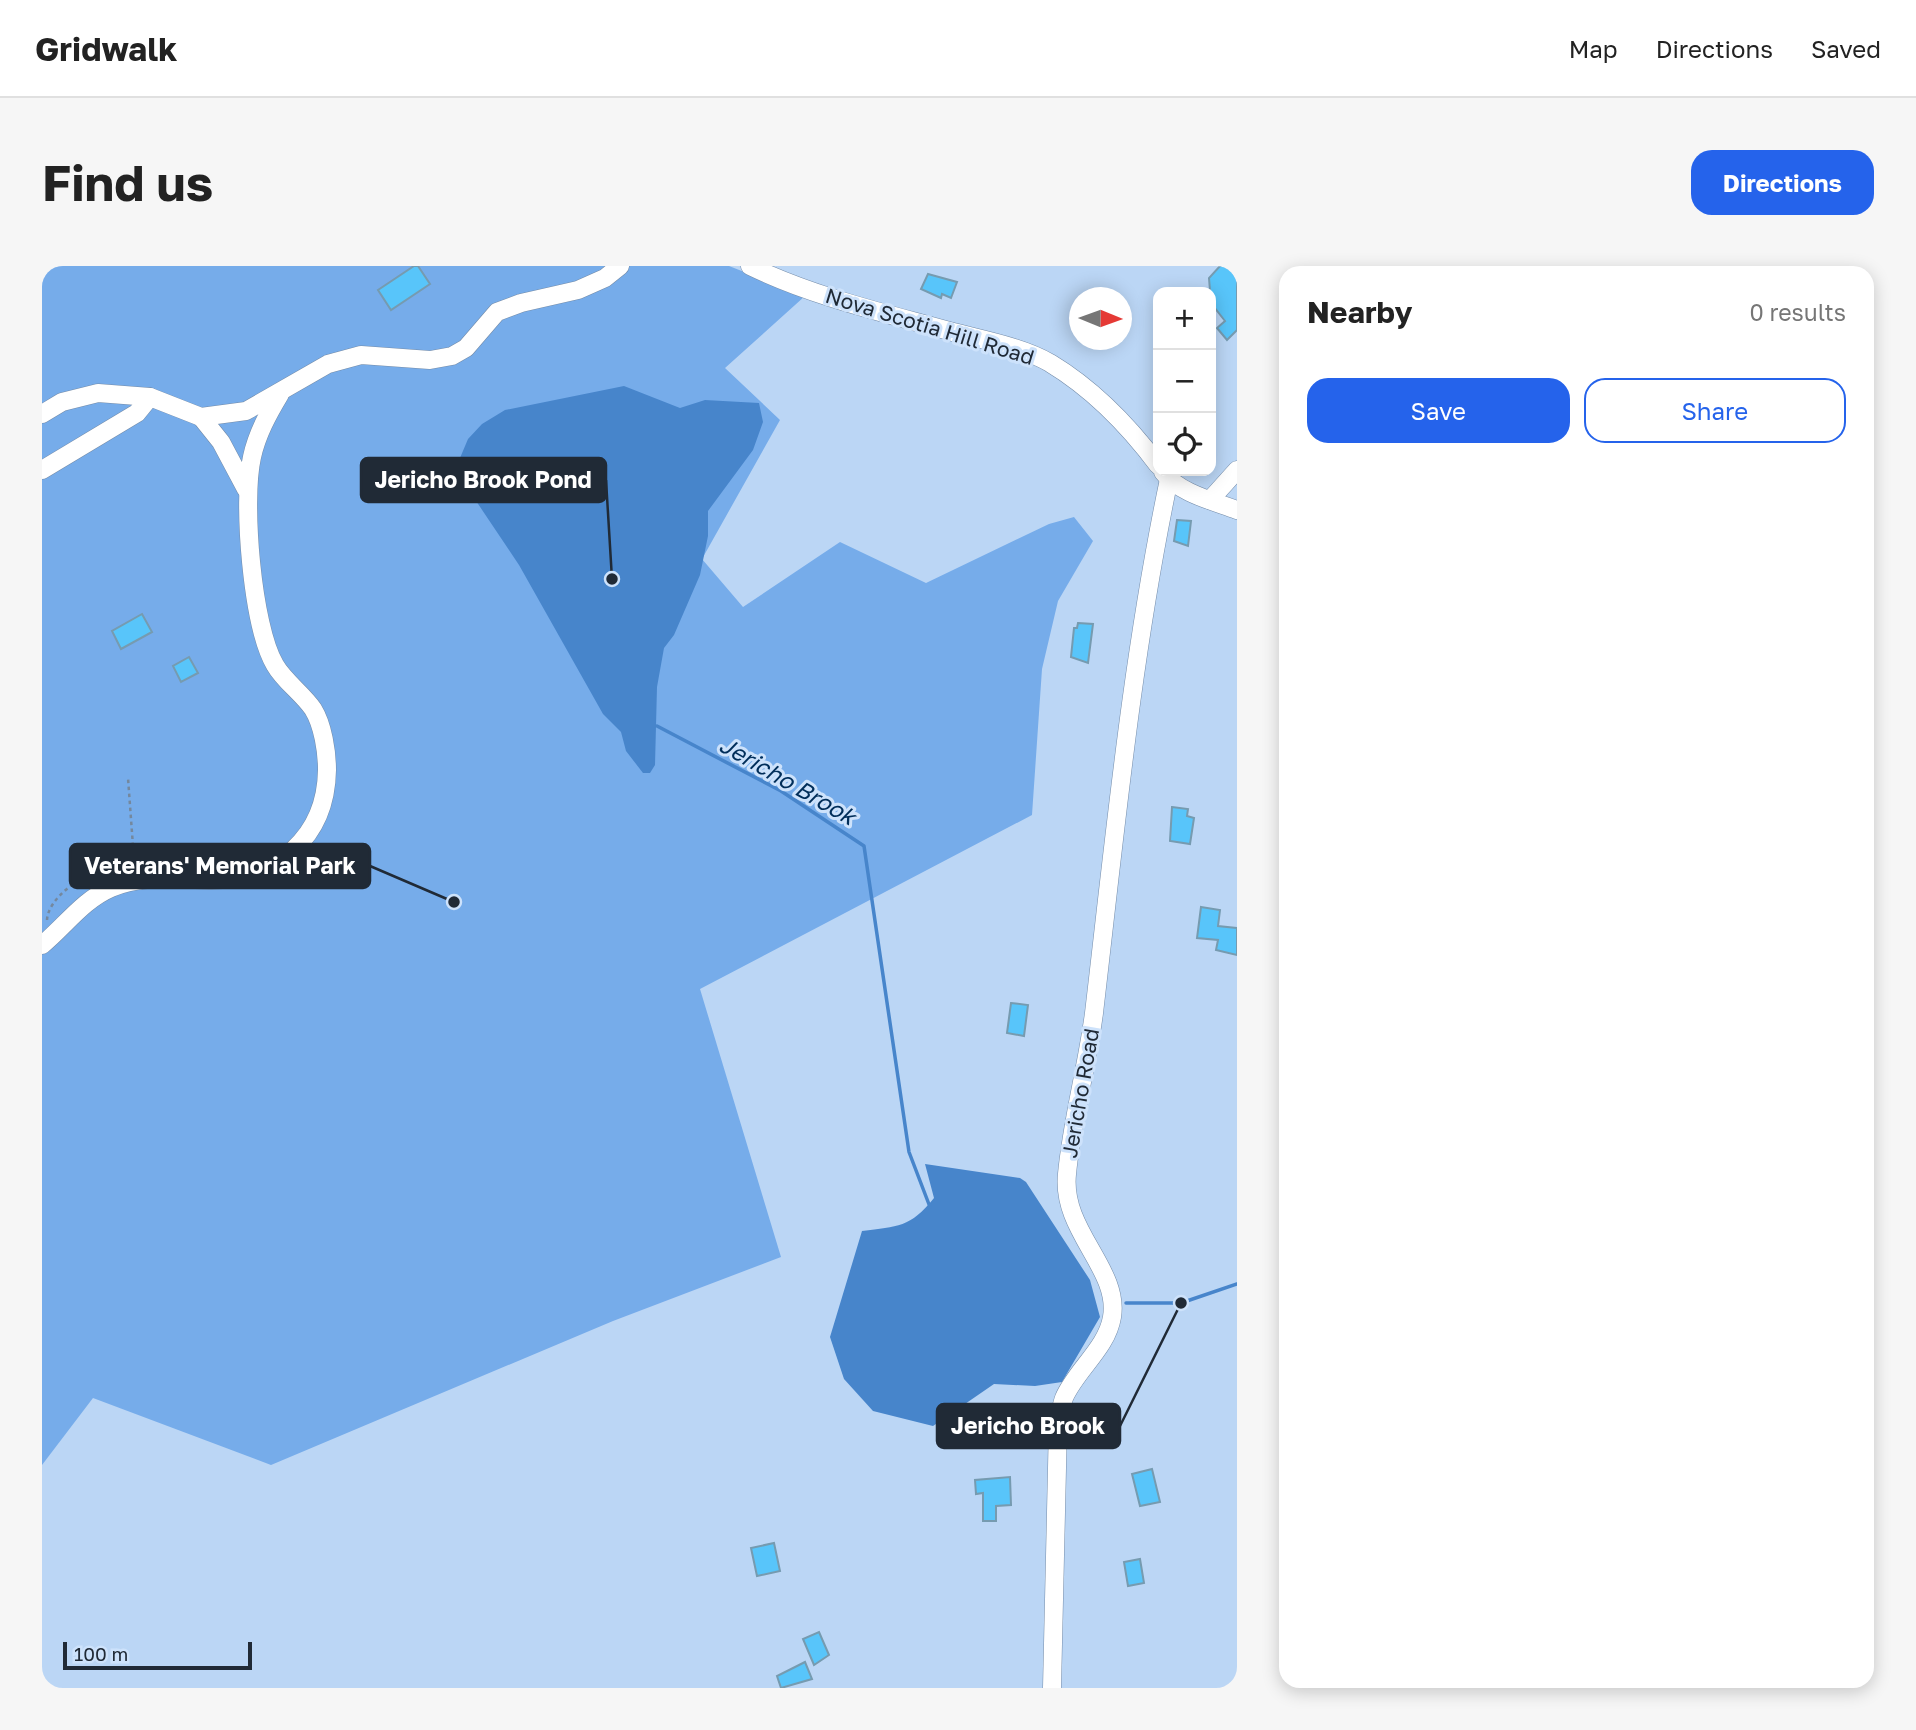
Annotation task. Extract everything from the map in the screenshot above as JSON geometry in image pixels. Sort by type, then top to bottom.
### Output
[{"type":"street","points":[[42,414],[62,402],[98,393],[150,397],[201,417],[246,411],[280,394],[328,364],[361,355],[430,360],[452,356],[466,348],[497,312],[521,303],[578,290],[605,278],[620,266]]},
{"type":"street","name":"Nova Scotia Hill Road","points":[[750,266],[834,299],[1002,345],[1047,362],[1090,390],[1139,439],[1153,458]]},
{"type":"street","points":[[47,940],[86,903],[111,888],[136,880],[247,876],[279,863],[302,845],[317,822],[327,770],[323,736],[313,709],[275,665],[262,632],[255,597],[246,489],[252,455],[263,423],[280,394]]},
{"type":"street","points":[[42,470],[137,413],[150,397]]},
{"type":"street","points":[[201,417],[221,442],[246,489]]},
{"type":"street","points":[[1210,500],[1237,470]]},
{"type":"street","name":"Jericho Road","points":[[1052,1688],[1058,1424],[1064,1399],[1101,1343],[1112,1320],[1113,1304],[1107,1282],[1075,1226],[1068,1200],[1067,1175],[1091,1033],[1162,476]]},
{"type":"street","points":[[1170,476],[1210,500],[1237,510]]},
{"type":"path","points":[[47,940],[47,912],[54,902],[86,876],[134,860],[128,778]]},
{"type":"shaded area","points":[[42,266],[729,266],[805,296],[725,368],[780,420],[702,559],[743,607],[840,542],[926,583],[1049,524],[1074,517],[1093,541],[1058,601],[1042,669],[1032,815],[700,989],[781,1257],[613,1321],[271,1465],[93,1398],[42,1465]]},
{"type":"shaded area","points":[[624,386],[680,408],[705,400],[759,403],[763,422],[753,450],[708,511],[708,536],[700,575],[674,635],[664,648],[657,687],[655,765],[650,773],[643,773],[626,751],[621,732],[603,714],[519,565],[460,477],[460,458],[468,439],[482,424],[505,410]]},
{"type":"shaded area","points":[[925,1164],[1020,1178],[1026,1182],[1090,1280],[1100,1317],[1062,1382],[1035,1386],[994,1384],[933,1426],[873,1411],[844,1379],[830,1337],[862,1231],[902,1224],[918,1215],[934,1198]]},
{"type":"building","points":[[418,266],[430,284],[391,310],[378,290]]},
{"type":"building","points":[[1220,266],[1237,266],[1237,330],[1227,340],[1217,328],[1225,321],[1216,309],[1216,287],[1210,287],[1209,278]]},
{"type":"building","points":[[928,274],[957,282],[951,298],[942,294],[941,298],[921,289]]},
{"type":"building","points":[[1177,520],[1191,521],[1188,546],[1174,541]]},
{"type":"building","points":[[142,614],[152,632],[121,649],[112,631]]},
{"type":"building","points":[[1078,623],[1093,624],[1088,663],[1071,657],[1074,628],[1077,628]]},
{"type":"building","points":[[189,657],[198,673],[181,682],[173,666]]},
{"type":"building","points":[[1172,807],[1188,809],[1187,816],[1194,818],[1190,844],[1170,841]]},
{"type":"building","points":[[1201,907],[1220,910],[1218,926],[1237,928],[1237,955],[1216,950],[1218,940],[1197,938]]},
{"type":"building","points":[[1011,1003],[1028,1005],[1024,1036],[1007,1033]]},
{"type":"building","points":[[1152,1469],[1160,1502],[1140,1506],[1132,1474]]},
{"type":"building","points":[[1010,1477],[1011,1505],[996,1506],[996,1521],[983,1521],[983,1493],[976,1494],[975,1480]]},
{"type":"building","points":[[774,1543],[780,1571],[757,1576],[751,1548]]},
{"type":"building","points":[[1140,1559],[1144,1583],[1128,1586],[1124,1562]]},
{"type":"building","points":[[819,1632],[829,1655],[814,1665],[803,1639]]},
{"type":"building","points":[[805,1662],[812,1679],[781,1688],[777,1676]]},
{"type":"waterway","name":"Jericho Brook","points":[[657,726],[781,791],[864,846],[909,1152],[930,1207]]},
{"type":"waterway","name":"Jericho Brook","points":[[1126,1303],[1181,1303],[1237,1284]]},
{"type":"place","name":"Jericho Brook Pond","points":[[612,579]]},
{"type":"place","name":"Veterans' Memorial Park","points":[[454,902]]},
{"type":"place","name":"Jericho Brook","points":[[1181,1303]]}]
